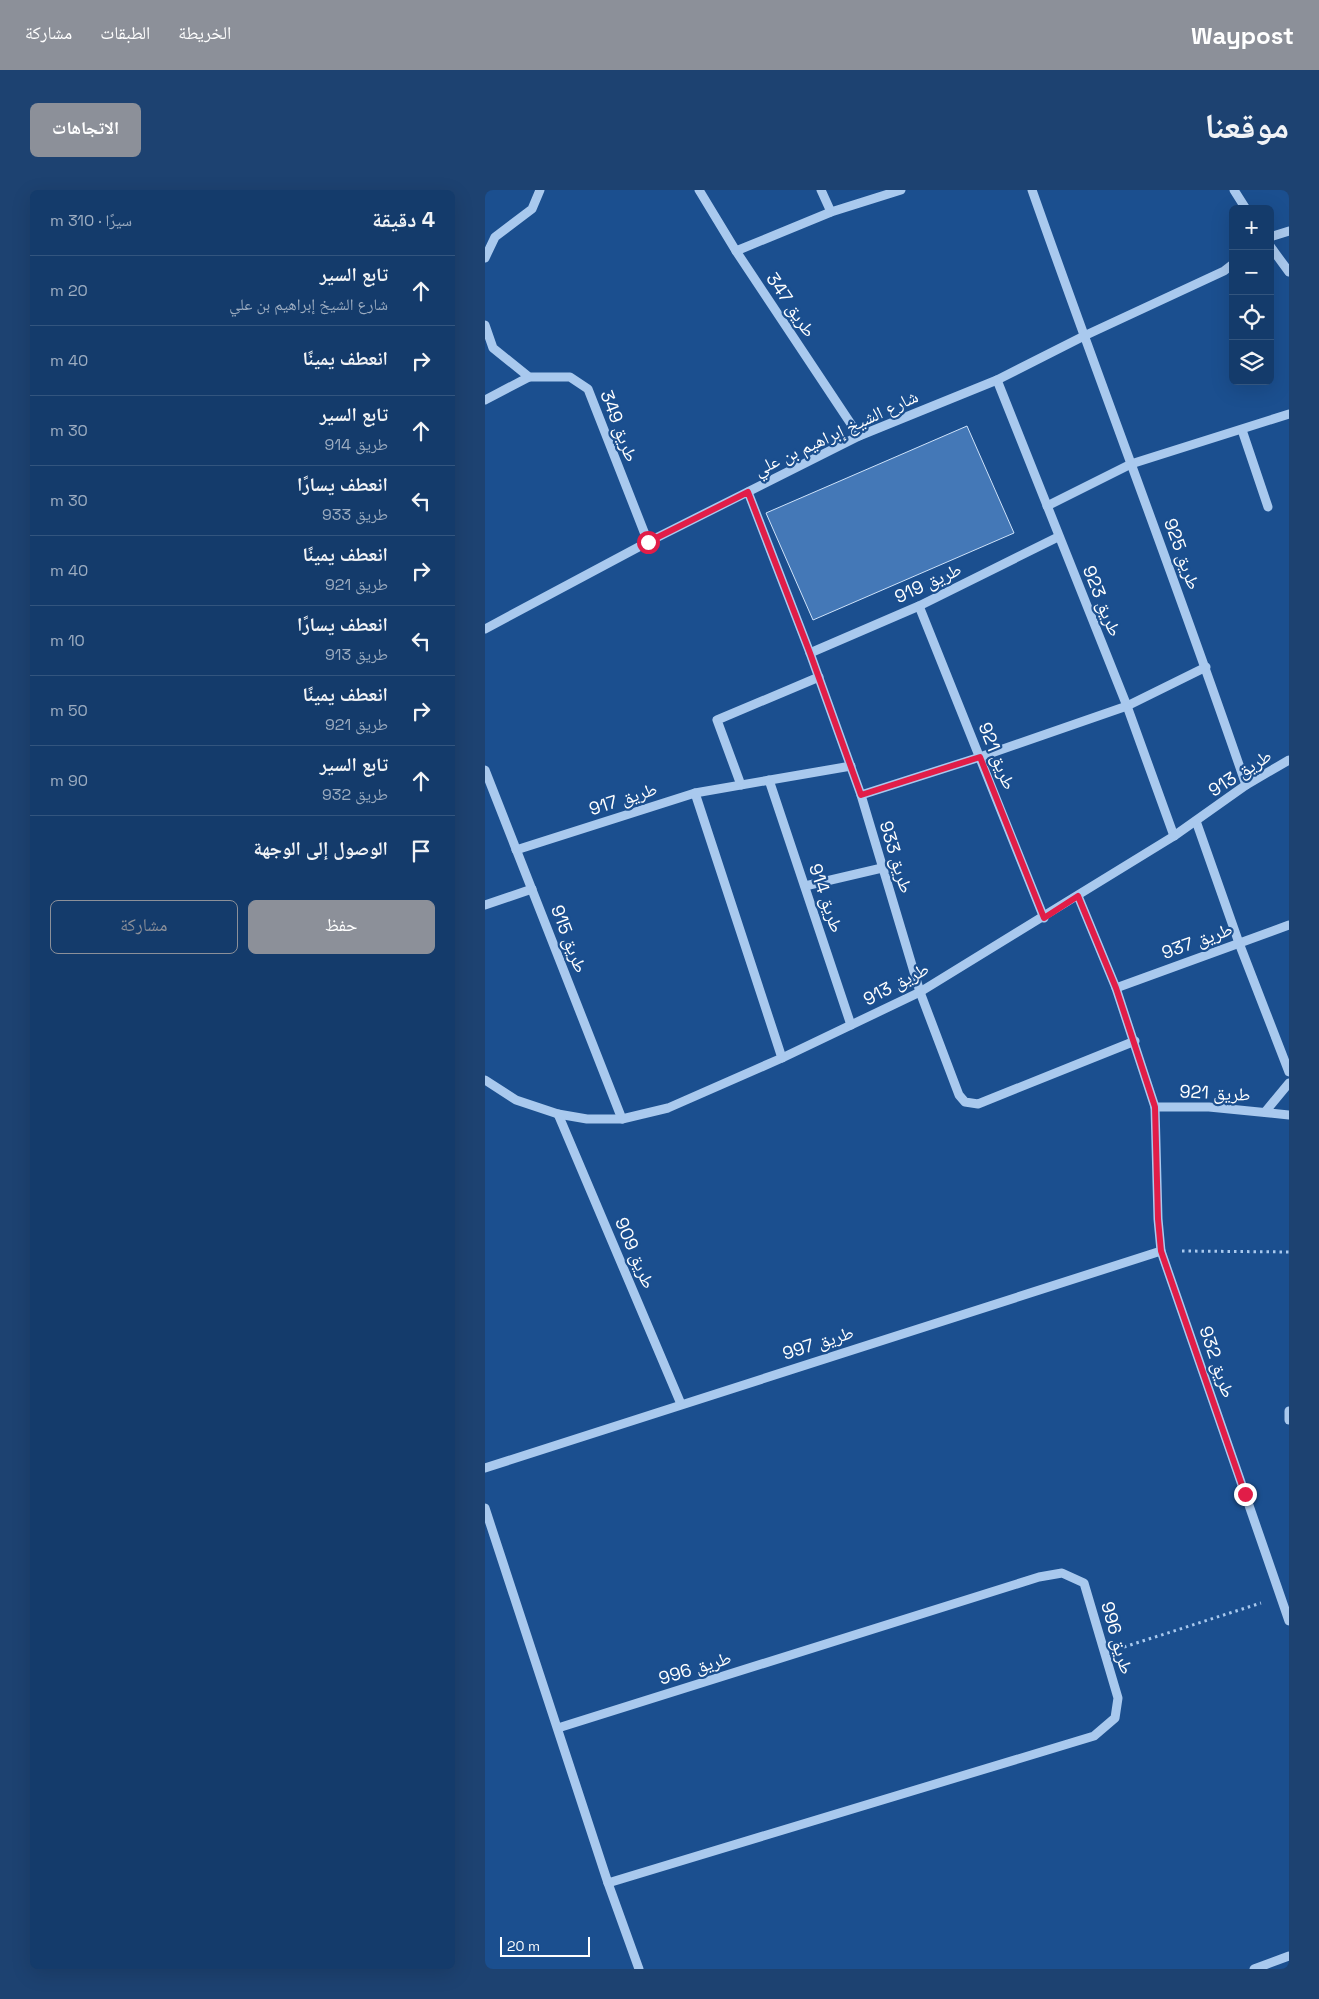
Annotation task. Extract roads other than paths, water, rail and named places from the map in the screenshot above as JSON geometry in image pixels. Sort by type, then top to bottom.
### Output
[{"type":"street","points":[[485,258],[495,237],[532,209],[540,190]]},
{"type":"street","name":"طريق 347","points":[[699,190],[736,251],[859,436]]},
{"type":"street","points":[[821,190],[831,212]]},
{"type":"street","points":[[736,251],[831,212],[901,190]]},
{"type":"street","name":"طريق 925","points":[[1033,190],[1084,336],[1206,667],[1246,785]]},
{"type":"street","points":[[1235,190],[1244,205]]},
{"type":"street","points":[[1274,236],[1289,230]]},
{"type":"street","points":[[1273,250],[1289,272]]},
{"type":"street","name":"شارع الشيخ إبراهيم بن علي","points":[[485,629],[648,542],[859,436],[997,380],[1229,267]]},
{"type":"street","points":[[485,325],[493,348],[529,377],[485,400]]},
{"type":"street","name":"طريق 349","points":[[529,377],[570,377],[588,389],[648,542]]},
{"type":"street","name":"طريق 923","points":[[997,380],[1058,538],[1127,706],[1174,836]]},
{"type":"street","points":[[1047,506],[1131,464],[1289,414]]},
{"type":"street","points":[[1242,430],[1268,507]]},
{"type":"street","points":[[748,492],[819,677],[861,795],[980,757],[1127,706],[1206,667]]},
{"type":"street","name":"طريق 919","points":[[810,653],[919,606],[1058,538]]},
{"type":"street","name":"طريق 921","points":[[919,606],[1044,918]]},
{"type":"street","points":[[741,785],[717,720],[819,677]]},
{"type":"street","name":"طريق 913","points":[[485,1080],[516,1100],[558,1114],[587,1119],[622,1119],[668,1108],[782,1058],[920,992],[1044,918],[1174,836],[1246,785],[1289,760]]},
{"type":"street","name":"طريق 917","points":[[516,850],[695,793],[851,766]]},
{"type":"street","name":"طريق 915","points":[[485,770],[622,1119]]},
{"type":"street","name":"طريق 914","points":[[769,780],[851,1026]]},
{"type":"street","points":[[695,793],[782,1058]]},
{"type":"street","points":[[485,797],[494,794]]},
{"type":"street","name":"طريق 933","points":[[861,795],[920,992],[959,1095],[965,1102],[978,1104],[1135,1042]]},
{"type":"street","points":[[1196,821],[1239,943],[1289,1072]]},
{"type":"street","points":[[805,886],[882,868]]},
{"type":"street","points":[[485,905],[532,889]]},
{"type":"street","name":"طريق 921","points":[[1078,896],[1116,988],[1155,1107],[1209,1107],[1289,1115]]},
{"type":"street","name":"طريق 937","points":[[1116,988],[1289,925]]},
{"type":"street","points":[[1265,1112],[1289,1084]]},
{"type":"street","name":"طريق 932","points":[[1155,1107],[1158,1219],[1161,1251],[1289,1621]]},
{"type":"street","name":"طريق 909","points":[[558,1114],[681,1404]]},
{"type":"street","name":"طريق 997","points":[[485,1468],[1161,1251]]},
{"type":"street","points":[[1289,1411],[1289,1420]]},
{"type":"street","points":[[485,1508],[608,1883],[639,1969]]},
{"type":"street","name":"طريق 996","points":[[558,1728],[1039,1577],[1063,1573],[1084,1583],[1118,1698],[1115,1718],[1094,1736],[608,1883]]},
{"type":"street","points":[[1254,1969],[1289,1956]]}]
